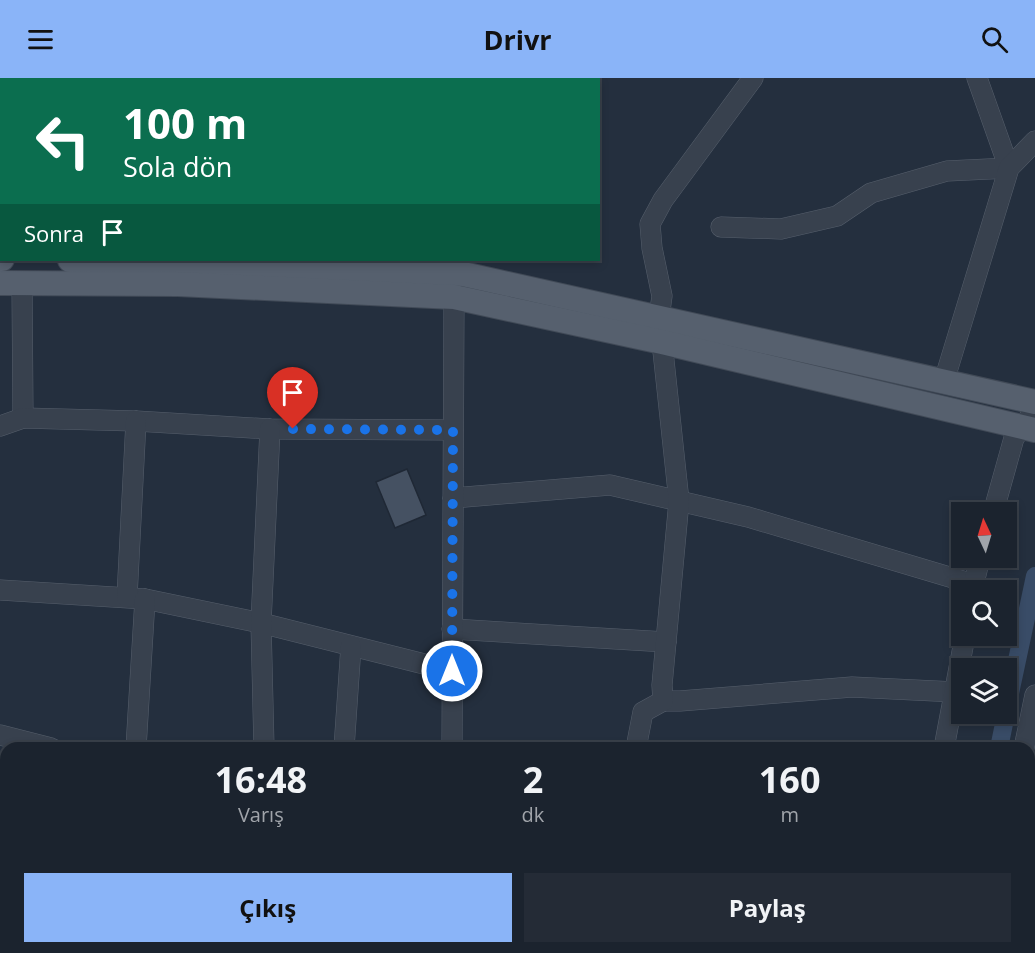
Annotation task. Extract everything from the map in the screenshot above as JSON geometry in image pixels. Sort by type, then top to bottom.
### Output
[{"type":"main road","points":[[201,261],[466,267],[658,318],[1035,402]]},
{"type":"main road","points":[[454,297],[466,267]]},
{"type":"main road","points":[[11,283],[178,284],[454,297],[1031,422]]},
{"type":"street","points":[[658,318],[662,296],[652,248],[650,224],[663,200],[753,78]]},
{"type":"street","points":[[977,78],[1009,168]]},
{"type":"street","points":[[944,381],[1009,168],[1035,141]]},
{"type":"street","points":[[721,227],[781,230],[837,216],[871,193],[948,171],[1009,168]]},
{"type":"street","points":[[11,283],[23,418]]},
{"type":"street","points":[[452,742],[454,297]]},
{"type":"street","points":[[662,342],[679,501],[663,701]]},
{"type":"street","points":[[0,426],[23,418],[136,421],[270,429],[453,430]]},
{"type":"street","points":[[136,421],[136,742]]},
{"type":"street","points":[[996,502],[1014,438],[1031,422]]},
{"type":"street","points":[[264,742],[261,623],[270,429]]},
{"type":"street","points":[[453,498],[610,485],[748,517],[951,581]]},
{"type":"street","points":[[0,590],[136,598],[261,623],[452,671]]},
{"type":"street","points":[[452,629],[666,642]]},
{"type":"street","points":[[344,742],[351,646]]},
{"type":"street","points":[[637,742],[643,712],[663,701],[852,687],[951,692]]},
{"type":"street","points":[[1025,742],[1035,695]]},
{"type":"street","points":[[946,742],[951,717]]},
{"type":"street","points":[[0,735],[27,742]]},
{"type":"building","points":[[407,469],[426,515],[395,528],[376,482]]},
{"type":"waterway","points":[[1017,660],[1035,576]]},
{"type":"waterway","points":[[1000,742],[1004,724]]},
{"type":"route","points":[[293,429],[453,430],[452,671]]}]
